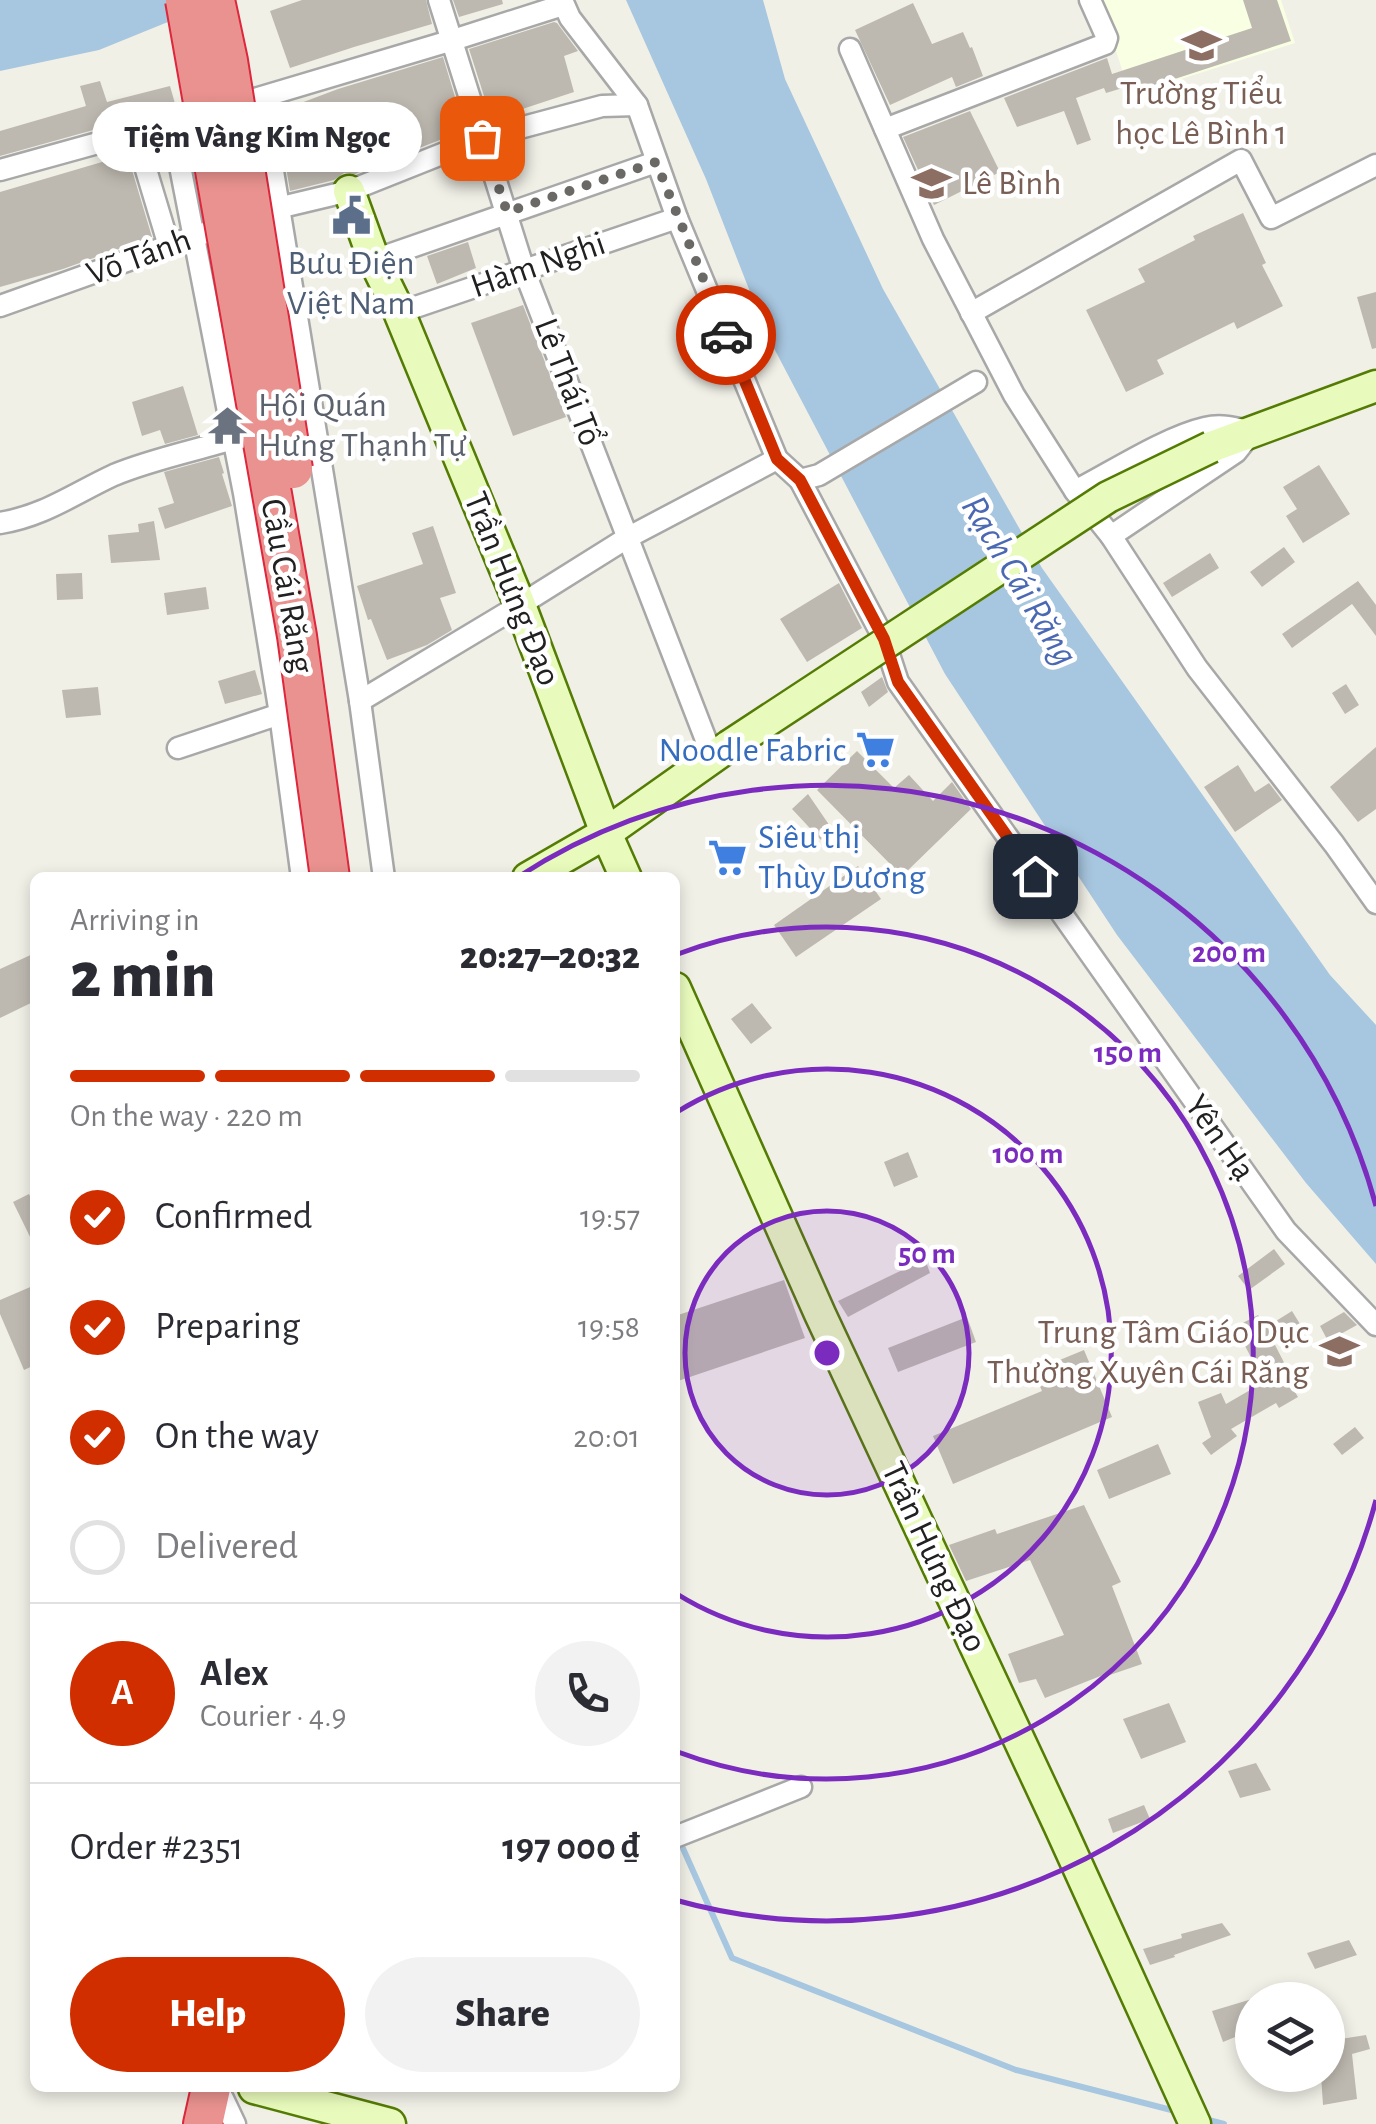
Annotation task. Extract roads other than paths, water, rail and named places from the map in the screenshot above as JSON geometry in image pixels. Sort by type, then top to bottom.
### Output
[{"type":"highway","name":"Cầu Cái Răng","points":[[184,0],[297,636],[329,872]]},
{"type":"highway","name":"Cầu Cái Răng","points":[[215,0],[341,772],[351,872]]},
{"type":"highway","points":[[178,2124],[184,2092]]},
{"type":"highway","points":[[203,2124],[214,2092]]},
{"type":"street","name":"Lê Thái Tổ","points":[[440,0],[524,270],[627,538],[721,752]]},
{"type":"street","points":[[886,129],[1105,44],[1090,0]]},
{"type":"street","points":[[0,170],[260,98],[453,40],[562,2],[637,105],[678,218],[777,459],[627,538],[360,701]]},
{"type":"street","points":[[850,49],[934,238],[1014,395],[1197,668],[1376,903]]},
{"type":"street","points":[[260,98],[360,701],[383,872]]},
{"type":"street","name":"Võ Tánh","points":[[0,306],[277,207],[349,191],[482,138],[602,106],[637,105]]},
{"type":"street","points":[[135,133],[169,246]]},
{"type":"street","points":[[178,156],[234,439],[280,714],[301,872]]},
{"type":"street","points":[[972,313],[1242,160],[1271,218],[1376,165]]},
{"type":"street","points":[[374,260],[656,162]]},
{"type":"street","name":"Trần Hưng Đạo","points":[[349,191],[374,260],[520,605],[623,872]]},
{"type":"street","name":"Hàm Nghi","points":[[398,313],[678,218]]},
{"type":"street","points":[[809,478],[976,382]]},
{"type":"street","points":[[538,872],[606,833],[721,752],[1108,497],[1211,446],[1376,386]]},
{"type":"street","points":[[1075,491],[1170,441],[1206,428],[1228,426],[1252,432]]},
{"type":"street","points":[[1111,536],[1236,452],[1252,432]]},
{"type":"street","points":[[0,523],[23,519],[54,506],[116,474],[234,439]]},
{"type":"street","name":"Yên Hạ","points":[[777,459],[809,478],[884,639],[898,682],[1286,1231],[1376,1325]]},
{"type":"street","points":[[178,748],[280,714]]},
{"type":"street","name":"Trần Hưng Đạo","points":[[680,999],[820,1314],[1191,2115]]},
{"type":"street","points":[[680,1835],[801,1787]]},
{"type":"street","points":[[217,2092],[235,2124]]},
{"type":"street","points":[[269,2092],[390,2124]]},
{"type":"water","points":[[0,0],[222,0],[99,50],[0,71]]},
{"type":"water","name":"Rạch Cái Răng","points":[[626,0],[763,0],[785,79],[883,289],[1042,568],[1330,975],[1376,1025],[1376,1264],[1306,1183],[1117,935],[945,674],[766,333],[706,179]]},
{"type":"waterway","points":[[681,1844],[732,1958],[1016,2070],[1179,2112]]},
{"type":"waterway","points":[[1201,2118],[1224,2124]]},
{"type":"place","name":"Trường Tiểu học Lê Bình 1","points":[[1201,46]]},
{"type":"place","name":"Tiệm Vàng Kim Ngọc","points":[[482,138]]},
{"type":"place","name":"Lê Bình","points":[[932,183]]},
{"type":"place","name":"Bưu Điện Việt Nam","points":[[351,216]]},
{"type":"place","name":"Hội Quán Hưng Thạnh Tự","points":[[228,425]]},
{"type":"place","name":"Noodle Fabric","points":[[876,750]]},
{"type":"place","name":"Siêu thị Thùy Dương","points":[[728,857]]},
{"type":"place","name":"Trung Tâm Giáo Dục Thường Xuyên Cái Răng","points":[[1339,1352]]}]
